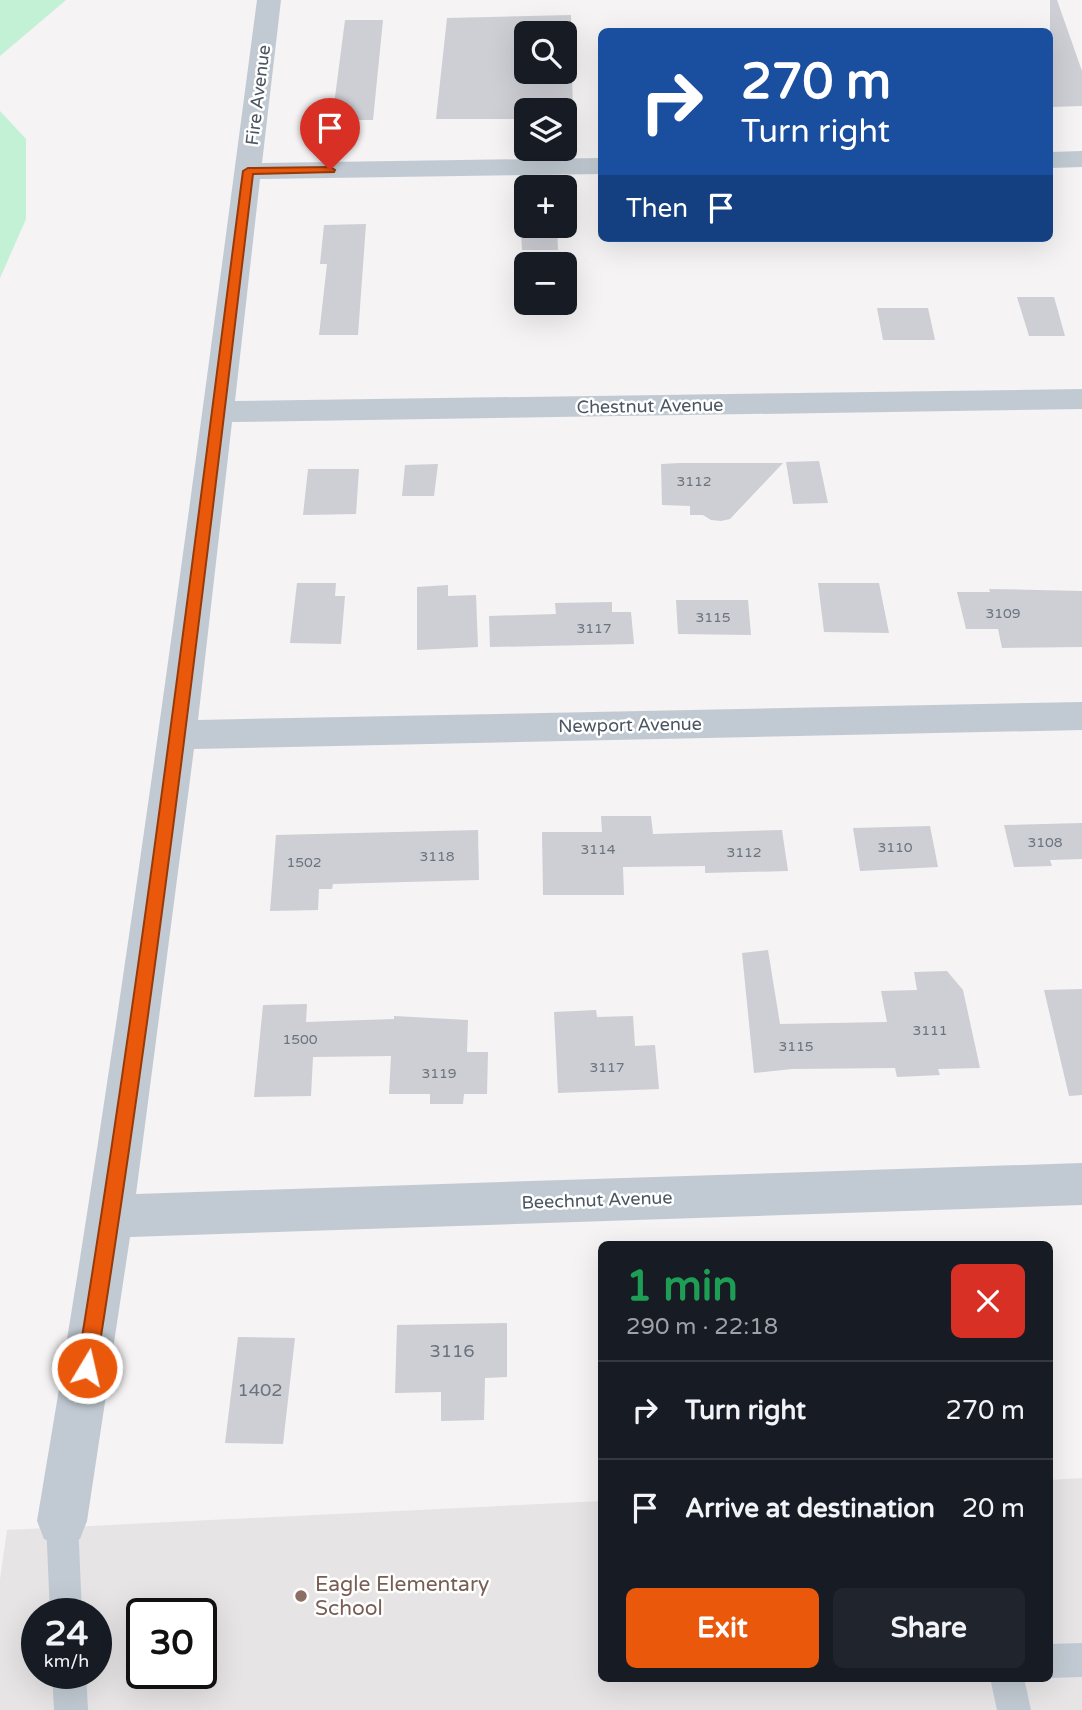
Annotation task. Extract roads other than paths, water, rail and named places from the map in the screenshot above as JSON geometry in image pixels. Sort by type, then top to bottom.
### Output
[{"type":"street","name":"Fire Avenue","points":[[62,1521],[111,1216],[178,735],[269,0]]},
{"type":"street","points":[[1053,160],[1082,159]]},
{"type":"street","points":[[248,171],[598,166]]},
{"type":"street","name":"Chestnut Avenue","points":[[218,412],[1082,399]]},
{"type":"street","name":"Newport Avenue","points":[[178,735],[1082,716]]},
{"type":"street","name":"Beechnut Avenue","points":[[111,1216],[1082,1184]]},
{"type":"lane","points":[[62,1521],[65,1598]]},
{"type":"lane","points":[[1053,1661],[1082,1660]]},
{"type":"lane","points":[[1008,1682],[1014,1710]]},
{"type":"lane","points":[[70,1689],[71,1710]]},
{"type":"place","name":"Eagle Elementary School","points":[[301,1596]]}]
